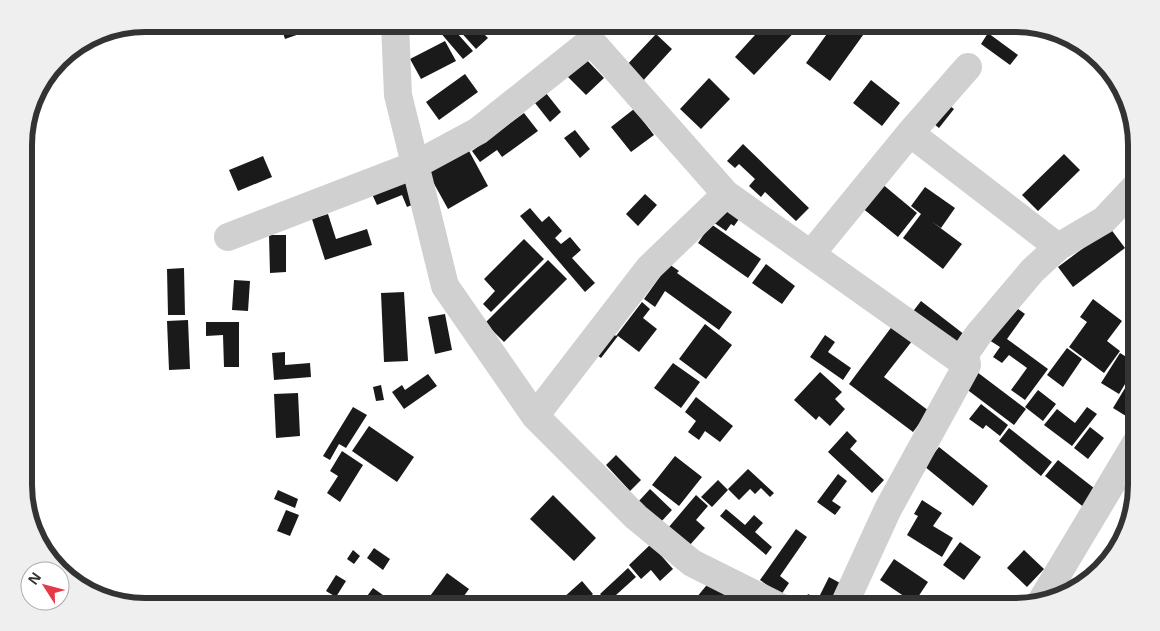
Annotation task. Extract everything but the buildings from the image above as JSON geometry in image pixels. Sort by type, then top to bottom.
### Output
[{"type":"street","points":[[396,33],[398,95],[445,286],[535,416],[636,517],[692,563],[762,598]]},
{"type":"street","points":[[228,237],[415,164],[478,131],[591,41],[726,194],[967,365]]},
{"type":"street","points":[[811,254],[910,133],[968,67]]},
{"type":"street","points":[[910,133],[1058,247]]},
{"type":"street","points":[[535,416],[649,268],[726,194]]},
{"type":"street","points":[[847,598],[888,509],[967,365],[965,354],[978,335],[1032,271],[1058,247],[1104,220],[1128,194]]},
{"type":"street","points":[[1046,593],[1128,456]]}]
